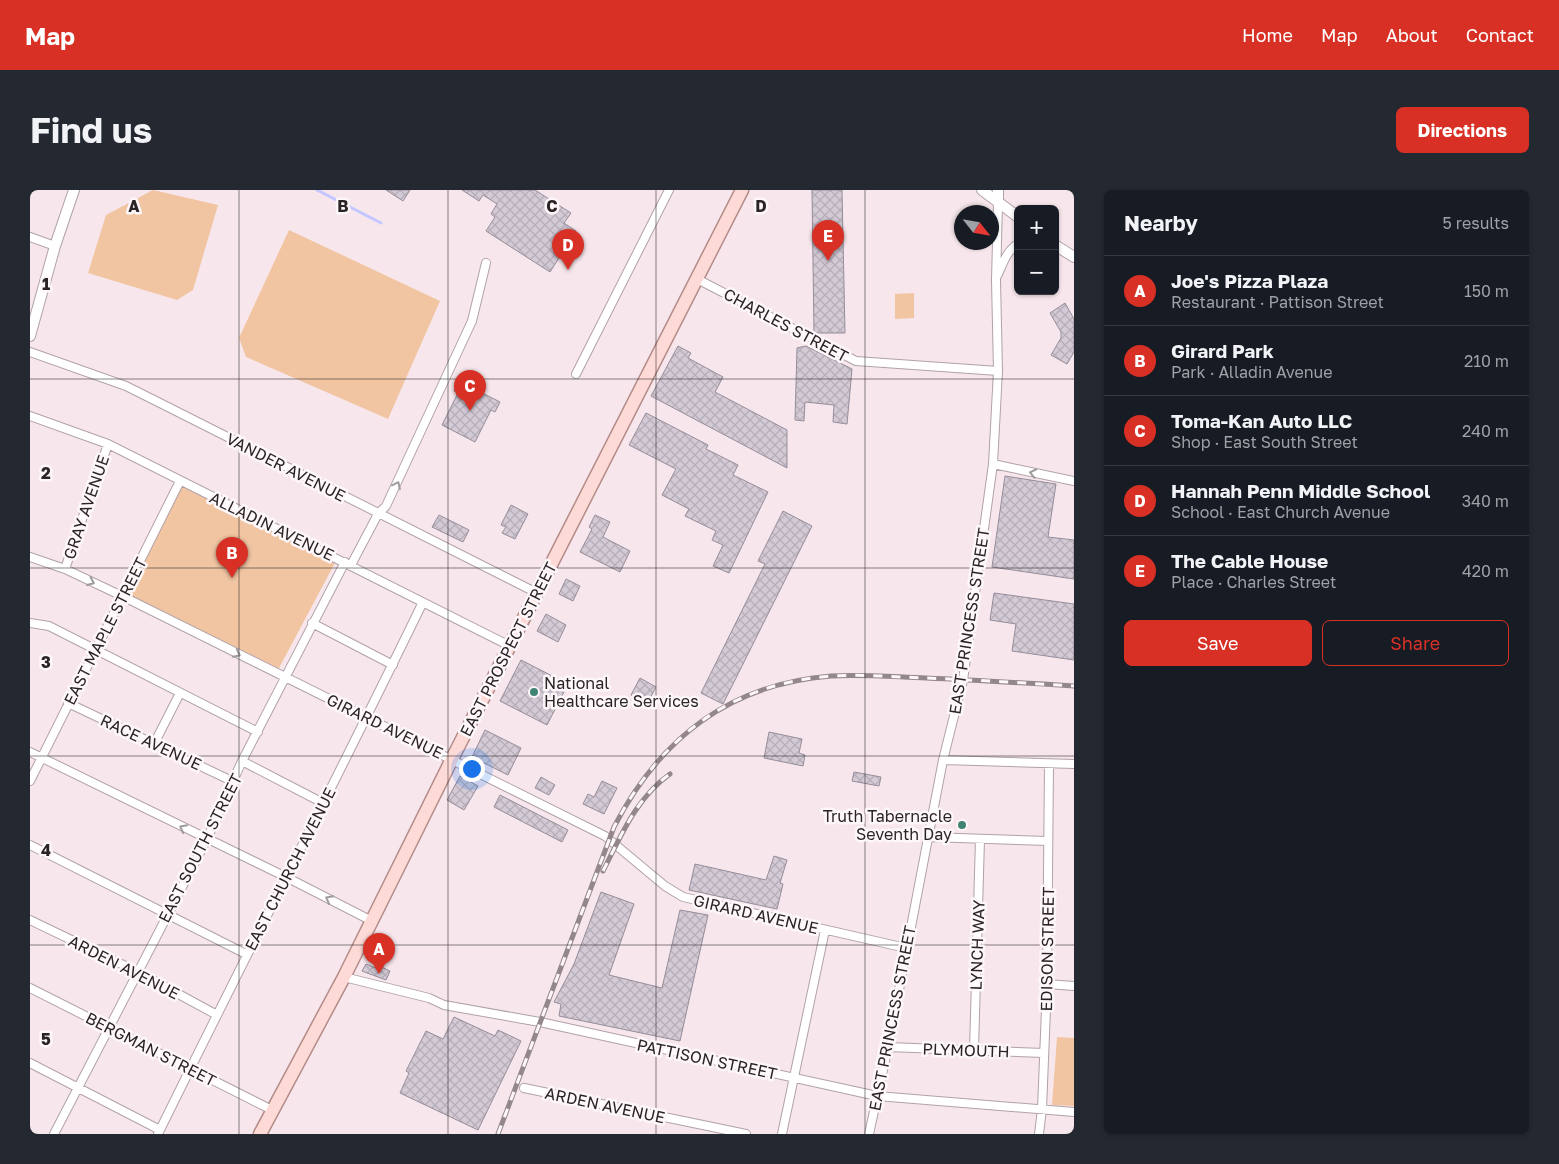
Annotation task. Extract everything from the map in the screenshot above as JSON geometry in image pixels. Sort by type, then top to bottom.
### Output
[{"type":"main road","name":"EAST PROSPECT STREET","points":[[260,1134],[344,977],[452,759],[742,190]]},
{"type":"street","points":[[30,336],[55,246],[74,190]]},
{"type":"street","points":[[576,374],[669,190]]},
{"type":"street","points":[[982,190],[1014,214]]},
{"type":"street","name":"EAST PRINCESS STREET","points":[[869,1134],[888,1047],[944,760],[963,680],[992,464],[998,371],[996,280],[998,190]]},
{"type":"street","points":[[30,237],[55,246]]},
{"type":"street","points":[[996,280],[1006,256],[1014,246]]},
{"type":"street","points":[[1059,248],[1074,258]]},
{"type":"street","name":"EAST SOUTH STREET","points":[[54,1134],[111,1028],[166,914],[207,839],[242,761],[312,623],[378,514],[386,506],[412,454],[472,321],[486,263]]},
{"type":"street","name":"CHARLES STREET","points":[[697,279],[856,362],[998,371]]},
{"type":"street","name":"VANDER AVENUE","points":[[30,352],[126,386],[537,593]]},
{"type":"street","name":"ALLADIN AVENUE","points":[[30,416],[108,444],[348,564],[422,604],[510,646]]},
{"type":"street","name":"GRAY AVENUE","points":[[65,570],[108,444]]},
{"type":"street","points":[[992,464],[1074,481]]},
{"type":"street","name":"EAST MAPLE STREET","points":[[30,781],[94,649],[180,480]]},
{"type":"street","name":"GIRARD AVENUE","points":[[30,557],[65,570],[122,596],[604,836],[665,886],[683,897],[906,948]]},
{"type":"street","name":"EAST CHURCH AVENUE","points":[[159,1132],[246,954],[368,717],[422,604]]},
{"type":"street","points":[[30,623],[49,626],[258,732]]},
{"type":"street","points":[[312,623],[392,665]]},
{"type":"street","points":[[154,744],[180,693]]},
{"type":"street","name":"RACE AVENUE","points":[[68,703],[234,782]]},
{"type":"street","points":[[30,752],[286,877],[372,922]]},
{"type":"street","points":[[944,760],[1074,764]]},
{"type":"street","points":[[242,761],[323,803]]},
{"type":"street","name":"EDISON STREET","points":[[1039,1134],[1042,1109],[1047,984],[1049,764]]},
{"type":"street","points":[[929,837],[1048,841]]},
{"type":"street","name":"LYNCH WAY","points":[[974,1050],[980,839]]},
{"type":"street","points":[[30,845],[246,954]]},
{"type":"street","name":"ARDEN AVENUE","points":[[30,920],[138,972],[216,1015]]},
{"type":"street","points":[[782,1134],[826,930]]},
{"type":"street","name":"PATTISON STREET","points":[[344,977],[429,998],[444,1005],[540,1022],[877,1096],[1074,1112]]},
{"type":"street","points":[[1047,984],[1074,986]]},
{"type":"street","name":"BERGMAN STREET","points":[[30,988],[272,1110]]},
{"type":"street","name":"PLYMOUTH","points":[[888,1047],[1044,1053]]},
{"type":"street","points":[[30,1063],[159,1132]]},
{"type":"street","name":"ARDEN AVENUE","points":[[524,1088],[746,1134]]},
{"type":"shaded area","points":[[153,190],[218,205],[193,290],[177,300],[88,273],[106,215]]},
{"type":"shaded area","points":[[289,230],[440,301],[388,419],[246,357],[239,338]]},
{"type":"shaded area","points":[[914,293],[914,318],[895,319],[895,294]]},
{"type":"shaded area","points":[[183,485],[336,561],[278,670],[128,595]]},
{"type":"shaded area","points":[[1057,1037],[1074,1038],[1074,1106],[1052,1105]]},
{"type":"building","points":[[386,190],[410,190],[403,201]]},
{"type":"building","points":[[462,190],[535,190],[571,213],[564,223],[576,231],[550,272],[486,231],[495,217],[491,214],[497,204],[483,195],[479,201]]},
{"type":"building","points":[[812,190],[842,190],[845,333],[814,333]]},
{"type":"building","points":[[1065,303],[1074,319],[1074,352],[1067,364],[1051,355],[1061,338],[1061,332],[1050,313]]},
{"type":"building","points":[[678,346],[691,353],[688,358],[723,377],[715,392],[787,430],[787,468],[651,396]]},
{"type":"building","points":[[806,346],[852,369],[847,424],[833,422],[834,405],[805,402],[804,421],[795,420],[797,348]]},
{"type":"building","points":[[459,381],[500,402],[495,412],[491,410],[475,442],[442,425],[458,393],[454,391]]},
{"type":"building","points":[[646,413],[708,445],[706,449],[738,465],[733,475],[768,492],[729,573],[713,566],[723,545],[712,540],[716,531],[685,516],[689,509],[662,495],[676,469],[629,445]]},
{"type":"building","points":[[1005,476],[1056,484],[1048,537],[1074,540],[1074,579],[992,567]]},
{"type":"building","points":[[511,505],[528,514],[515,539],[502,533],[506,527],[501,525]]},
{"type":"building","points":[[783,511],[812,526],[723,704],[701,693],[765,564],[758,561]]},
{"type":"building","points":[[439,515],[469,530],[463,542],[432,527]]},
{"type":"building","points":[[595,515],[610,522],[603,537],[630,551],[620,572],[580,552],[592,529],[589,527]]},
{"type":"building","points":[[566,579],[580,586],[573,601],[559,594]]},
{"type":"building","points":[[994,593],[1074,604],[1074,660],[1012,651],[1016,624],[990,620]]},
{"type":"building","points":[[546,614],[566,625],[558,642],[537,631]]},
{"type":"building","name":"National Healthcare Services","points":[[521,660],[568,684],[547,725],[500,701]]},
{"type":"building","points":[[640,678],[656,687],[647,704],[631,695]]},
{"type":"building","points":[[485,730],[521,748],[508,775],[472,757]]},
{"type":"building","points":[[769,732],[802,739],[799,753],[805,755],[803,766],[764,758]]},
{"type":"building","points":[[854,772],[881,777],[879,786],[852,781]]},
{"type":"building","points":[[460,776],[478,786],[464,810],[447,800]]},
{"type":"building","points":[[541,777],[555,785],[549,795],[535,788]]},
{"type":"building","points":[[602,781],[617,788],[604,814],[583,804],[588,794],[594,797]]},
{"type":"building","points":[[500,795],[568,830],[562,842],[494,807]]},
{"type":"building","points":[[774,856],[787,860],[780,883],[783,884],[777,909],[689,890],[695,864],[766,880]]},
{"type":"building","points":[[601,892],[634,904],[609,975],[662,988],[680,910],[708,915],[680,1041],[559,1016],[561,1004],[554,1002],[574,964]]},
{"type":"building","points":[[366,964],[375,968],[377,965],[390,971],[386,980],[362,971]]},
{"type":"building","points":[[454,1017],[495,1036],[498,1030],[521,1041],[478,1130],[400,1093],[409,1073],[406,1071],[426,1031],[443,1039]]},
{"type":"waterway","points":[[317,190],[381,223]]},
{"type":"railway","points":[[498,1134],[614,827],[632,795],[653,767],[676,742],[702,721],[730,704],[761,690],[794,681],[831,676],[855,675],[1074,686]]},
{"type":"railway","points":[[603,871],[630,818],[648,794],[670,774]]},
{"type":"place","name":"The Cable House","points":[[828,261]]},
{"type":"place","name":"Hannah Penn Middle School","points":[[568,270]]},
{"type":"place","name":"Toma-Kan Auto LLC","points":[[470,411]]},
{"type":"place","name":"Girard Park","points":[[232,578]]},
{"type":"place","name":"National Healthcare Services","points":[[534,692]]},
{"type":"place","name":"Truth Tabernacle Seventh Day","points":[[962,825]]},
{"type":"place","name":"Joe's Pizza Plaza","points":[[379,974]]}]
